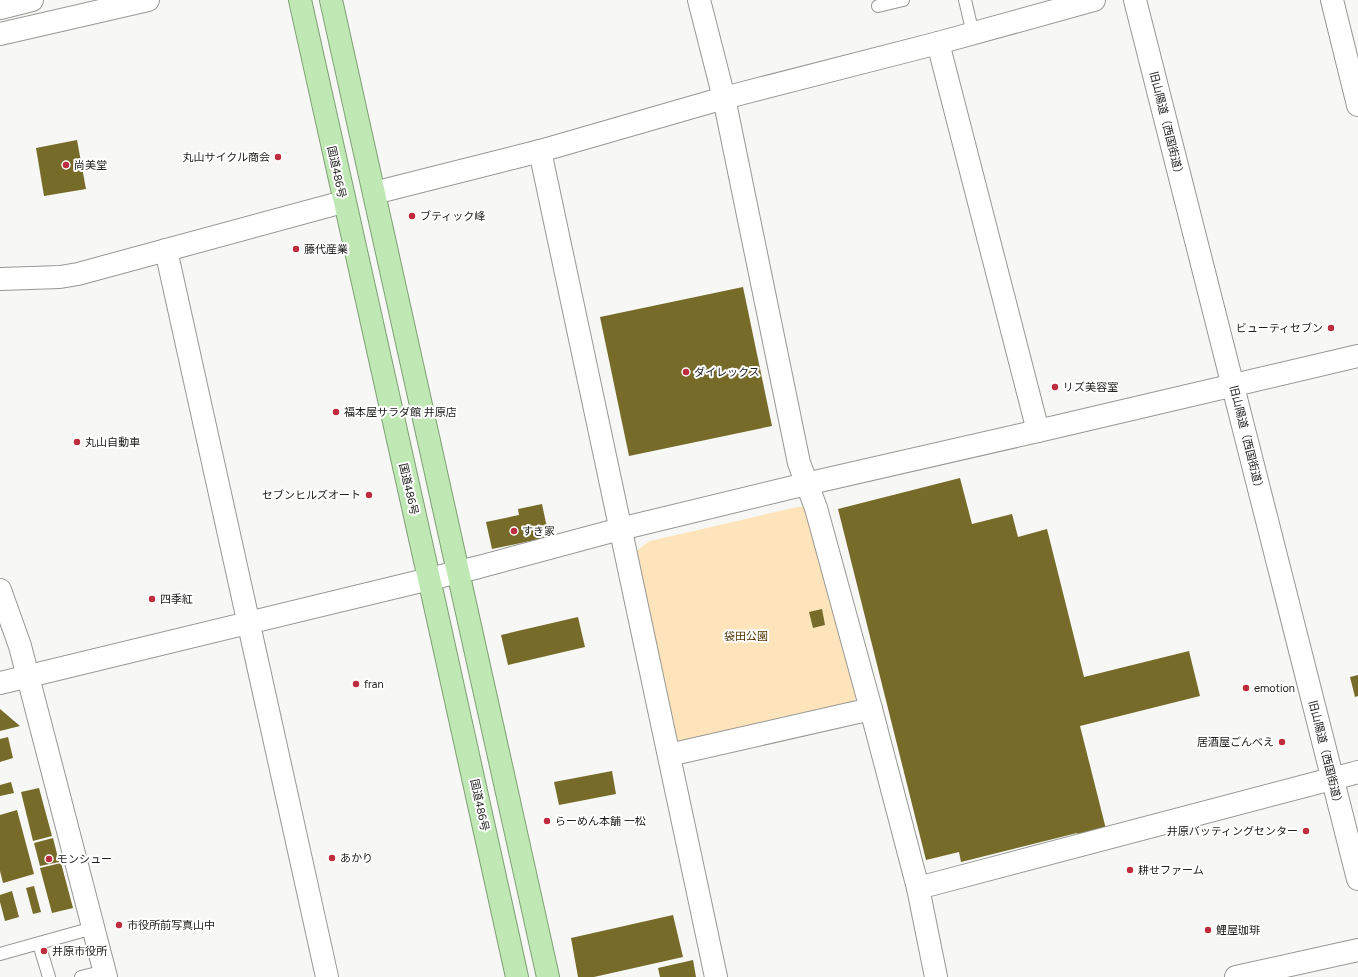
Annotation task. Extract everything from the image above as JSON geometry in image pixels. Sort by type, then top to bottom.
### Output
[{"type":"highway","name":"国道486号","points":[[300,0],[343,202],[518,977]]},
{"type":"highway","points":[[331,0],[548,977]]},
{"type":"street","points":[[0,8],[32,0]]},
{"type":"street","points":[[0,34],[148,0]]},
{"type":"street","points":[[699,0],[724,98],[799,463],[816,508],[871,709],[918,888],[936,977]]},
{"type":"street","points":[[374,193],[540,151],[724,98],[973,34],[1094,0]]},
{"type":"street","name":"旧山陽道（西国街道）","points":[[1135,0],[1358,879]]},
{"type":"street","points":[[1332,0],[1358,105]]},
{"type":"street","points":[[938,43],[1038,431]]},
{"type":"street","points":[[540,151],[716,977]]},
{"type":"street","points":[[0,279],[60,277],[78,274],[343,202]]},
{"type":"street","points":[[166,250],[328,977]]},
{"type":"street","points":[[0,683],[250,624],[458,572],[620,529],[806,484],[1358,356]]},
{"type":"street","points":[[0,590],[20,646],[105,974]]},
{"type":"street","points":[[668,755],[871,709]]},
{"type":"street","points":[[918,888],[1358,772]]},
{"type":"street","points":[[1236,977],[1358,950]]},
{"type":"lane","points":[[878,6],[903,0]]},
{"type":"lane","points":[[965,0],[973,34]]},
{"type":"lane","points":[[0,954],[93,928]]},
{"type":"lane","points":[[39,944],[49,977]]},
{"type":"lane","points":[[81,977],[105,974]]},
{"type":"green space","name":"袋田公園","points":[[797,507],[804,507],[857,695],[852,706],[678,743],[673,737],[636,551],[650,541]]},
{"type":"building","points":[[77,140],[86,189],[44,196],[36,148]]},
{"type":"building","name":"ダイレックス","points":[[743,287],[772,426],[629,456],[600,317]]},
{"type":"building","points":[[960,478],[972,524],[1012,514],[1018,537],[1047,529],[1084,677],[1189,651],[1200,696],[1080,726],[1107,833],[1079,840],[1077,833],[961,862],[959,852],[926,860],[838,509]]},
{"type":"building","points":[[542,504],[549,537],[492,549],[486,522],[519,515],[518,509]]},
{"type":"building","points":[[822,609],[825,625],[813,628],[809,612]]},
{"type":"building","points":[[578,617],[585,647],[508,665],[501,635]]},
{"type":"building","points":[[1358,675],[1358,696],[1355,697],[1350,677]]},
{"type":"building","points":[[0,709],[20,726],[0,731]]},
{"type":"building","points":[[8,737],[13,758],[0,762],[0,739]]},
{"type":"building","points":[[612,771],[616,794],[559,805],[554,782]]},
{"type":"building","points":[[11,782],[14,793],[0,796],[0,785]]},
{"type":"building","points":[[39,788],[52,836],[33,841],[21,792]]},
{"type":"building","points":[[17,810],[34,874],[3,883],[0,871],[0,815]]},
{"type":"building","points":[[53,838],[59,862],[40,866],[34,843]]},
{"type":"building","points":[[61,863],[73,908],[52,913],[40,868]]},
{"type":"building","points":[[34,886],[41,912],[33,914],[26,888]]},
{"type":"building","points":[[12,891],[19,917],[5,921],[0,902],[0,895]]},
{"type":"building","points":[[673,915],[683,957],[594,977],[578,977],[571,938]]},
{"type":"building","points":[[693,960],[696,977],[660,977],[658,968]]},
{"type":"place","name":"丸山サイクル商会","points":[[278,157]]},
{"type":"place","name":"尚美堂","points":[[66,165]]},
{"type":"place","name":"ブティック峰","points":[[412,216]]},
{"type":"place","name":"藤代産業","points":[[296,249]]},
{"type":"place","name":"ビューティセブン","points":[[1331,328]]},
{"type":"place","name":"ダイレックス","points":[[686,372]]},
{"type":"place","name":"リズ美容室","points":[[1055,387]]},
{"type":"place","name":"福本屋サラダ館 井原店","points":[[336,412]]},
{"type":"place","name":"丸山自動車","points":[[77,442]]},
{"type":"place","name":"セブンヒルズオート","points":[[369,495]]},
{"type":"place","name":"すき家","points":[[514,531]]},
{"type":"place","name":"四季紅","points":[[152,599]]},
{"type":"place","name":"fran","points":[[356,684]]},
{"type":"place","name":"emotion","points":[[1246,688]]},
{"type":"place","name":"居酒屋ごんべえ","points":[[1282,742]]},
{"type":"place","name":"らーめん本舗 一松","points":[[547,821]]},
{"type":"place","name":"井原バッティングセンター","points":[[1306,831]]},
{"type":"place","name":"あかり","points":[[332,858]]},
{"type":"place","name":"モンシュー","points":[[49,859]]},
{"type":"place","name":"耕せファーム","points":[[1130,870]]},
{"type":"place","name":"市役所前写真山中","points":[[119,925]]},
{"type":"place","name":"鯉屋珈琲","points":[[1208,930]]},
{"type":"place","name":"井原市役所","points":[[44,951]]}]
